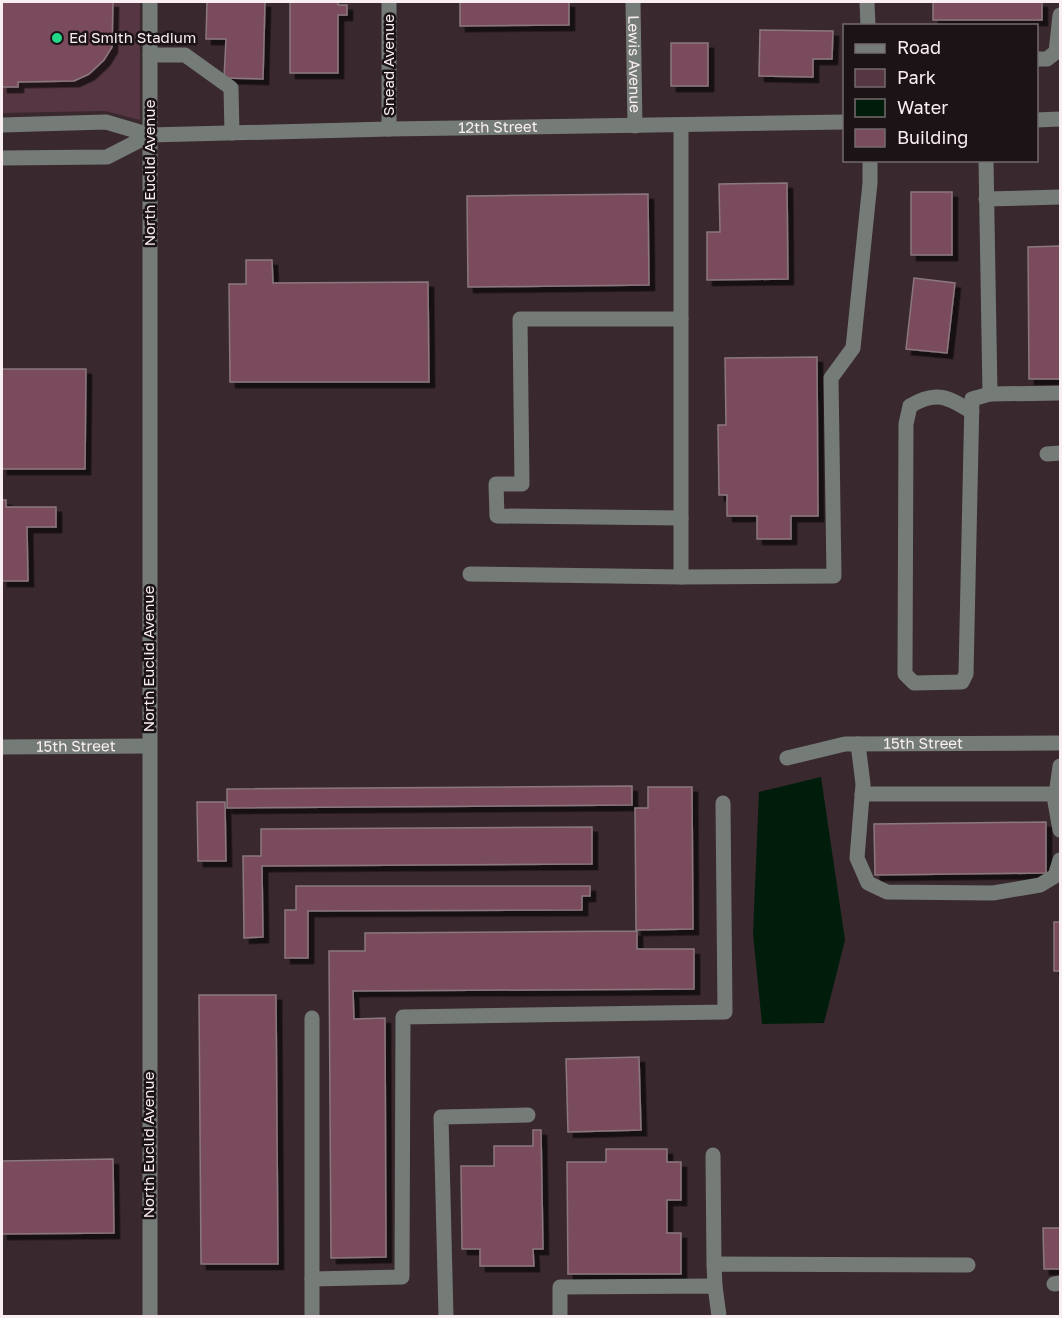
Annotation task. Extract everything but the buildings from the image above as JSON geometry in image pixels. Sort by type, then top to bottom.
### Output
[{"type":"street","name":"North Euclid Avenue","points":[[150,2],[150,1317]]},
{"type":"street","name":"Snead Avenue","points":[[389,2],[389,129]]},
{"type":"street","name":"Lewis Avenue","points":[[633,2],[635,126]]},
{"type":"street","points":[[867,2],[868,24]]},
{"type":"street","points":[[1038,59],[1047,58],[1056,52],[1060,15]]},
{"type":"street","points":[[150,55],[185,55],[231,88],[232,133]]},
{"type":"street","points":[[1038,120],[1060,119]]},
{"type":"street","name":"12th Street","points":[[2,125],[106,122],[150,135],[843,122]]},
{"type":"street","points":[[681,125],[681,577]]},
{"type":"street","name":"12th Street","points":[[2,158],[106,157],[150,135]]},
{"type":"street","points":[[470,574],[681,577],[834,576],[831,378],[853,348],[870,183],[870,162]]},
{"type":"street","points":[[986,162],[990,394]]},
{"type":"street","points":[[986,199],[1060,197]]},
{"type":"street","points":[[681,319],[520,319],[522,484],[496,484],[497,516],[681,518]]},
{"type":"street","points":[[972,412],[954,401],[936,396],[924,397],[910,406],[906,424],[905,674],[914,683],[962,682],[966,674],[972,412],[972,399],[990,394],[1060,393]]},
{"type":"street","name":"15th Street","points":[[787,758],[845,744],[1060,743]]},
{"type":"street","points":[[858,744],[863,784],[857,858],[868,884],[887,892],[993,893],[1040,885],[1055,876],[1060,861]]},
{"type":"street","name":"15th Street","points":[[2,747],[149,746]]},
{"type":"street","points":[[1060,766],[1055,802],[1060,830]]},
{"type":"street","points":[[862,794],[1056,794]]},
{"type":"street","points":[[312,1279],[402,1277],[403,1017],[725,1012],[723,803]]},
{"type":"street","points":[[312,1018],[312,1317]]},
{"type":"street","points":[[446,1317],[441,1117],[528,1115]]},
{"type":"street","points":[[713,1155],[714,1264],[719,1317]]},
{"type":"street","points":[[714,1264],[968,1265]]},
{"type":"street","points":[[560,1317],[560,1287],[715,1286]]},
{"type":"green space","points":[[2,2],[140,2],[140,120],[105,111],[2,113]]},
{"type":"water","points":[[821,777],[845,940],[824,1023],[762,1024],[753,934],[759,792]]},
{"type":"place","name":"Ed Smith Stadium","points":[[57,38]]}]
